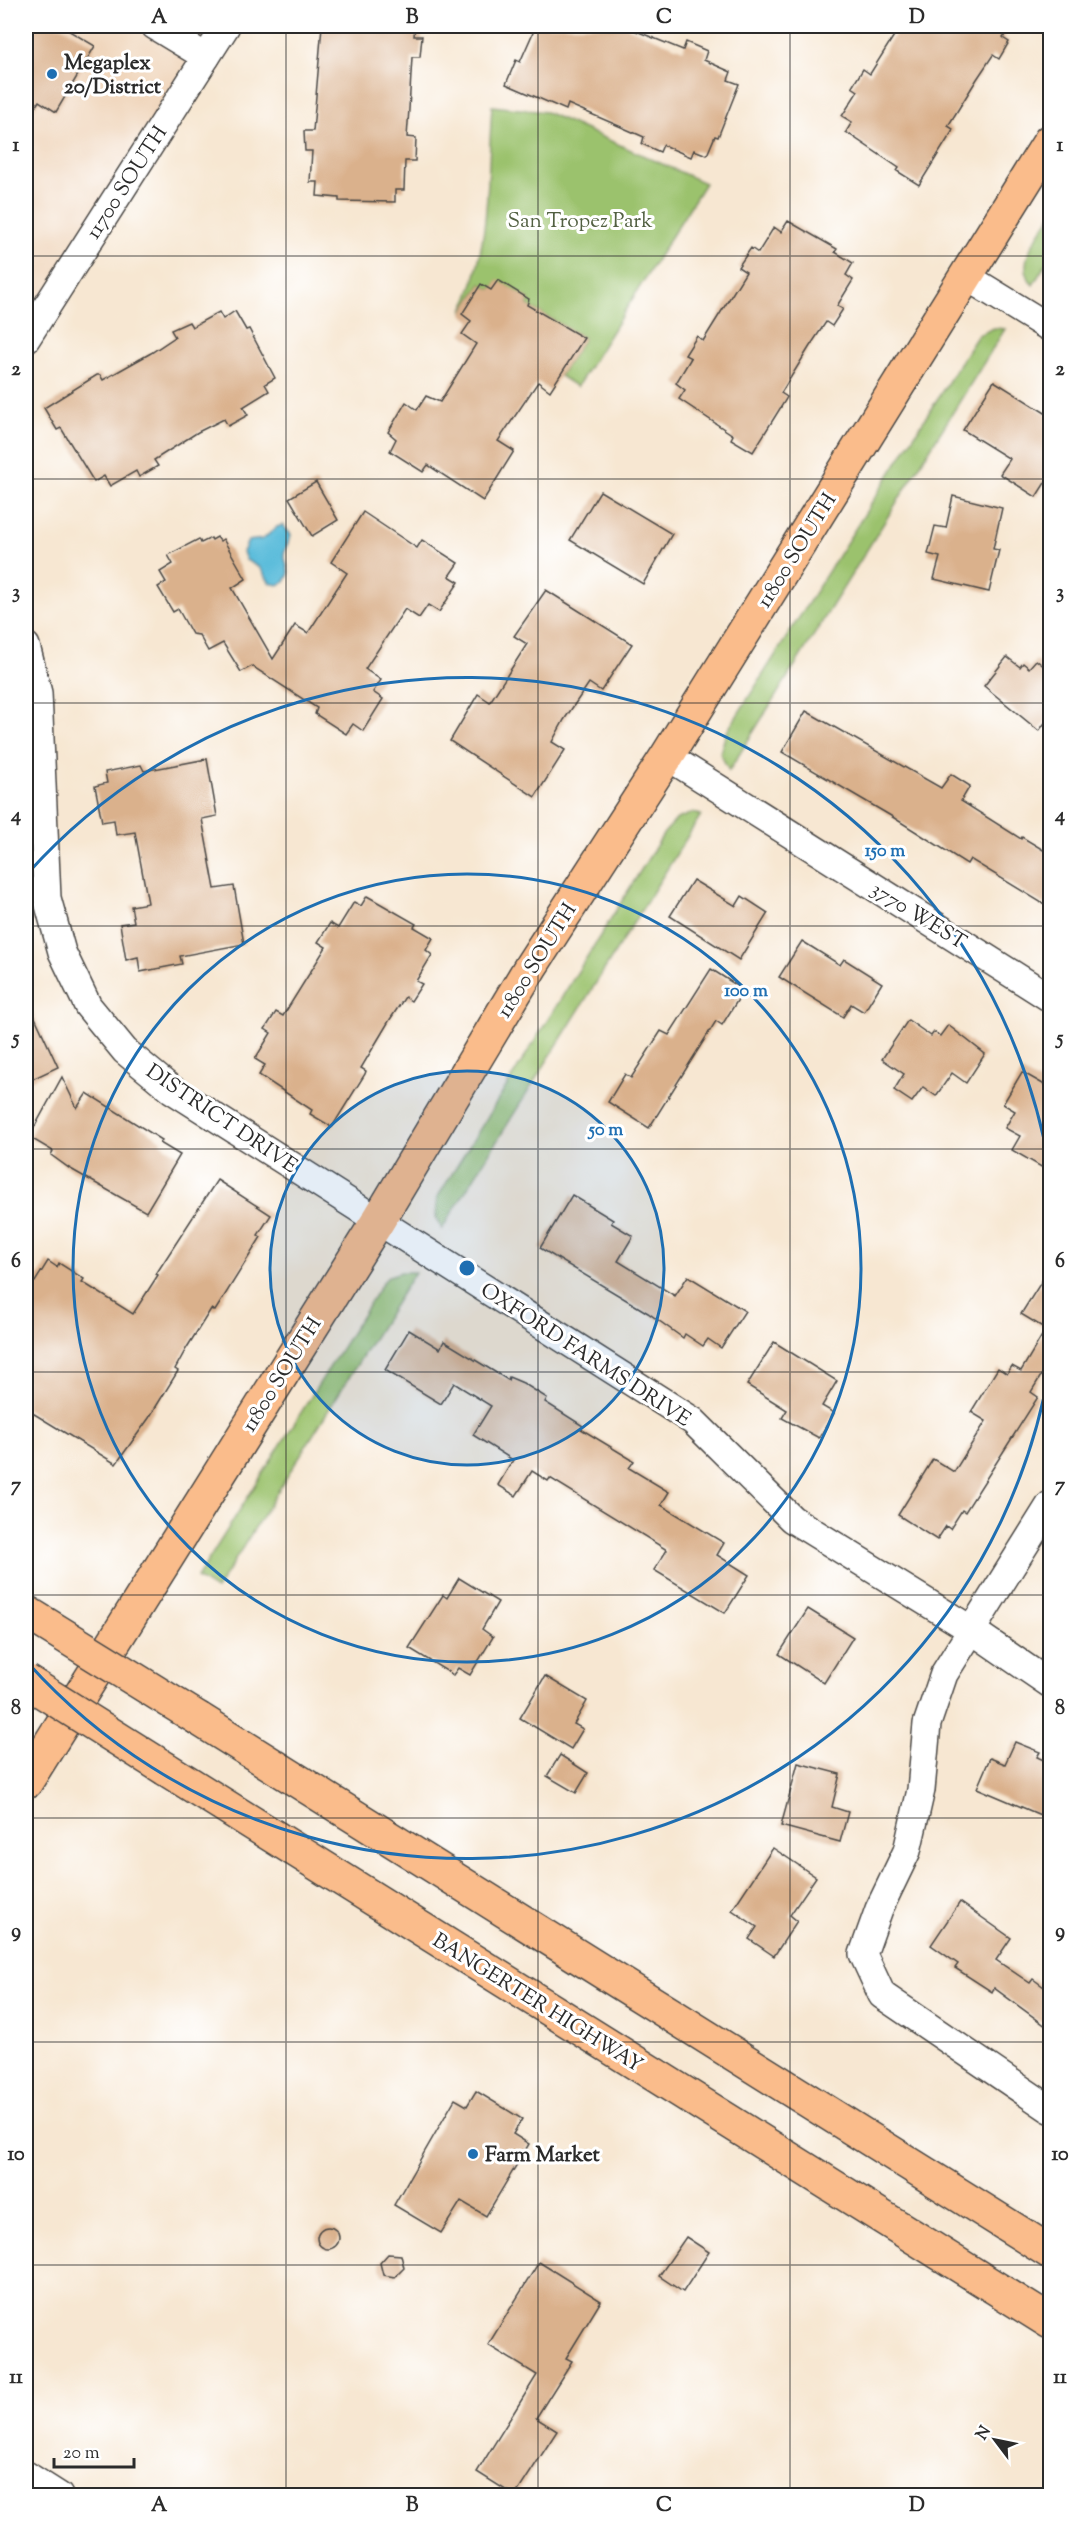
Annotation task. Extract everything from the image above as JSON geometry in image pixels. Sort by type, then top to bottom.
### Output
[{"type":"main road","name":"11800 SOUTH","points":[[26,1782],[378,1221],[531,966],[667,756],[1050,141]]},
{"type":"main road","points":[[26,1612],[1050,2252]]},
{"type":"main road","name":"BANGERTER HIGHWAY","points":[[26,1681],[1050,2322]]},
{"type":"street","points":[[155,26],[206,57]]},
{"type":"street","name":"11700 SOUTH","points":[[26,339],[226,26]]},
{"type":"street","points":[[967,277],[1050,328]]},
{"type":"street","name":"DISTRICT DRIVE","points":[[26,646],[38,693],[48,898],[62,952],[88,1006],[125,1051],[171,1089],[378,1221]]},
{"type":"street","name":"3770 WEST","points":[[667,756],[1050,998]]},
{"type":"street","name":"OXFORD FARMS DRIVE","points":[[378,1221],[693,1421],[792,1519],[970,1629],[1050,1684]]},
{"type":"street","points":[[1050,1505],[970,1629],[944,1674],[927,1724],[921,1790],[907,1851],[879,1909],[863,1954],[882,1995],[1050,2109]]},
{"type":"street","points":[[26,2475],[59,2496]]},
{"type":"shaded area","points":[[26,26],[228,26],[26,339]]},
{"type":"green space","name":"San Tropez Park","points":[[492,106],[546,112],[705,183],[577,387],[560,376],[584,338],[527,305],[529,299],[498,281],[491,290],[481,284],[462,312],[478,263],[483,237]]},
{"type":"green space","points":[[1050,217],[1050,257],[1033,285],[1028,276],[1027,259],[1034,241]]},
{"type":"green space","points":[[994,328],[1005,329],[729,771],[720,753],[726,733],[974,341],[978,335]]},
{"type":"green space","points":[[693,813],[701,815],[442,1229],[436,1219],[437,1198],[664,833],[677,819]]},
{"type":"green space","points":[[401,1272],[415,1272],[216,1590],[197,1578],[383,1282],[389,1276]]},
{"type":"water","points":[[283,525],[291,535],[284,554],[289,574],[285,582],[278,585],[270,583],[260,568],[246,560],[243,552],[248,541],[263,539],[277,527]]},
{"type":"building","name":"Megaplex 20/District","points":[[26,26],[61,26],[95,46],[56,112],[39,101],[26,122]]},
{"type":"building","points":[[322,26],[415,26],[414,36],[422,36],[420,57],[412,57],[407,137],[416,138],[415,161],[405,161],[404,190],[395,190],[395,202],[339,201],[339,198],[317,196],[318,182],[310,182],[312,151],[305,151],[304,131],[313,131]]},
{"type":"building","points":[[536,26],[624,26],[683,50],[686,42],[707,51],[704,60],[731,72],[728,80],[739,84],[718,137],[715,136],[707,155],[694,150],[691,157],[663,145],[660,152],[642,144],[644,137],[568,104],[566,110],[506,84],[516,60],[520,62]]},
{"type":"building","points":[[900,26],[1011,26],[1003,38],[1009,42],[999,59],[993,55],[977,79],[948,126],[953,129],[952,132],[919,185],[897,171],[899,168],[846,132],[852,122],[842,116],[858,91],[852,87],[863,69],[870,74]]},
{"type":"building","points":[[788,221],[837,249],[835,252],[853,263],[846,275],[853,280],[837,306],[843,309],[832,326],[826,322],[810,346],[781,393],[787,397],[786,399],[753,452],[731,439],[733,435],[679,399],[685,390],[676,383],[691,358],[685,355],[697,336],[703,341],[746,272],[738,267],[751,248],[758,253],[774,227],[781,232]]},
{"type":"building","points":[[498,280],[529,299],[527,305],[584,338],[550,391],[538,382],[498,441],[514,451],[483,501],[428,465],[423,472],[390,451],[396,439],[388,432],[406,402],[417,410],[426,396],[440,402],[476,344],[462,334],[471,321],[462,314],[481,284],[491,290]]},
{"type":"building","points":[[235,311],[246,330],[249,329],[275,378],[265,384],[269,391],[243,407],[248,415],[228,426],[224,419],[198,432],[154,460],[158,466],[139,477],[136,471],[110,486],[104,476],[94,482],[61,428],[57,430],[44,408],[97,375],[100,375],[103,380],[151,353],[175,337],[171,330],[189,322],[192,327],[219,312],[223,319]]},
{"type":"building","points":[[994,381],[1050,416],[1050,475],[1036,497],[1000,474],[1010,459],[963,430]]},
{"type":"building","points":[[316,482],[338,520],[312,536],[289,498]]},
{"type":"building","points":[[600,491],[672,534],[643,584],[570,540]]},
{"type":"building","points":[[953,496],[1002,508],[993,549],[999,550],[989,592],[934,579],[940,557],[928,554],[935,526],[946,528]]},
{"type":"building","points":[[363,512],[417,548],[422,540],[458,563],[449,576],[459,582],[439,612],[428,605],[419,618],[405,609],[365,669],[381,680],[373,692],[383,699],[363,731],[353,724],[346,734],[315,714],[317,708],[252,666],[241,672],[223,643],[208,651],[199,635],[192,634],[178,609],[173,612],[158,587],[166,582],[160,572],[173,564],[168,555],[199,539],[201,543],[211,538],[212,540],[217,537],[220,541],[223,539],[246,579],[232,588],[273,659],[295,625],[308,633],[347,573],[331,562]]},
{"type":"building","points":[[546,590],[632,644],[601,691],[589,683],[564,720],[552,742],[565,750],[535,797],[450,741],[478,694],[490,702],[527,644],[514,636]]},
{"type":"building","points":[[1007,657],[1020,667],[1023,663],[1029,668],[1036,660],[1050,671],[1050,716],[1039,731],[984,686]]},
{"type":"building","points":[[806,711],[941,788],[951,774],[970,786],[961,801],[1021,839],[1022,837],[1050,854],[1050,908],[970,859],[967,864],[782,752]]},
{"type":"building","points":[[207,759],[217,816],[202,819],[215,889],[234,886],[244,944],[180,956],[182,964],[140,972],[138,957],[126,960],[120,924],[134,922],[131,906],[148,903],[135,832],[116,835],[114,820],[102,822],[95,786],[107,783],[105,772],[141,765],[144,771]]},
{"type":"building","points":[[693,880],[736,906],[742,896],[768,913],[739,960],[670,916]]},
{"type":"building","points":[[367,896],[416,924],[414,927],[433,938],[426,950],[432,955],[416,981],[422,984],[411,1001],[405,997],[389,1021],[361,1068],[366,1071],[365,1074],[332,1127],[310,1114],[312,1110],[259,1075],[265,1065],[255,1059],[271,1033],[265,1029],[276,1012],[283,1016],[326,947],[318,942],[330,923],[338,928],[354,902],[361,906]]},
{"type":"building","points":[[802,941],[840,965],[844,959],[882,983],[864,1012],[851,1004],[843,1017],[779,977]]},
{"type":"building","points":[[711,969],[744,990],[722,1025],[716,1021],[649,1128],[608,1102],[625,1074],[631,1078],[661,1031],[669,1035]]},
{"type":"building","points":[[26,998],[58,1067],[26,1082]]},
{"type":"building","points":[[908,1020],[931,1036],[934,1032],[940,1036],[948,1025],[985,1054],[966,1083],[952,1073],[936,1096],[923,1087],[912,1102],[894,1090],[904,1074],[882,1059]]},
{"type":"building","points":[[1022,1072],[1050,1088],[1050,1172],[1012,1150],[1020,1136],[1005,1128],[1015,1111],[1003,1104]]},
{"type":"building","points":[[62,1077],[77,1108],[87,1093],[162,1140],[160,1143],[180,1155],[146,1212],[69,1168],[51,1155],[53,1151],[29,1137]]},
{"type":"building","points":[[217,1180],[271,1215],[258,1235],[261,1237],[215,1311],[211,1309],[186,1349],[175,1369],[178,1371],[149,1418],[116,1464],[26,1409],[26,1275],[35,1282],[48,1261],[57,1267],[59,1263],[84,1279],[82,1282],[133,1314]]},
{"type":"building","points":[[572,1195],[613,1220],[611,1223],[633,1236],[618,1261],[675,1296],[688,1276],[745,1311],[721,1348],[708,1339],[703,1346],[685,1334],[683,1338],[648,1313],[540,1248]]},
{"type":"building","points":[[1050,1268],[1050,1361],[1031,1392],[1038,1397],[965,1512],[962,1510],[950,1529],[946,1526],[937,1540],[898,1515],[933,1459],[954,1472],[986,1421],[971,1412],[998,1368],[1007,1374],[1012,1366],[1021,1371],[1046,1329],[1021,1314]]},
{"type":"building","points":[[409,1330],[440,1349],[444,1341],[508,1380],[509,1377],[523,1383],[547,1398],[545,1402],[583,1426],[581,1429],[634,1461],[629,1468],[669,1492],[661,1505],[724,1543],[717,1555],[749,1575],[725,1613],[654,1570],[667,1550],[550,1478],[548,1481],[532,1471],[516,1496],[498,1485],[513,1460],[473,1435],[491,1406],[454,1383],[441,1404],[385,1370]]},
{"type":"building","points":[[774,1342],[837,1381],[822,1406],[834,1413],[819,1438],[782,1418],[787,1410],[747,1385]]},
{"type":"building","points":[[459,1578],[498,1602],[482,1629],[493,1637],[470,1675],[458,1668],[453,1675],[409,1648],[443,1595],[447,1598]]},
{"type":"building","points":[[808,1609],[853,1637],[824,1683],[779,1654]]},
{"type":"building","points":[[545,1676],[587,1701],[574,1724],[583,1729],[571,1749],[520,1718]]},
{"type":"building","points":[[1015,1742],[1040,1752],[1037,1757],[1050,1763],[1050,1819],[977,1788],[990,1758],[1005,1764]]},
{"type":"building","points":[[560,1755],[588,1773],[576,1793],[547,1776]]},
{"type":"building","points":[[798,1763],[840,1774],[832,1807],[848,1812],[840,1842],[781,1826]]},
{"type":"building","points":[[773,1848],[816,1877],[790,1915],[797,1921],[774,1956],[749,1939],[757,1927],[732,1910]]},
{"type":"building","points":[[960,1902],[1011,1938],[996,1960],[1030,1983],[1033,1979],[1044,1987],[1050,1976],[1050,2029],[994,1988],[992,1992],[955,1968],[958,1964],[931,1945]]},
{"type":"building","name":"Farm Market","points":[[476,2091],[522,2119],[513,2134],[529,2144],[486,2216],[461,2201],[441,2233],[394,2205],[455,2099],[467,2106]]},
{"type":"building","points":[[328,2227],[336,2230],[339,2238],[336,2246],[328,2249],[320,2246],[317,2238],[320,2230]]},
{"type":"building","points":[[686,2237],[709,2252],[683,2292],[659,2276]]},
{"type":"building","points":[[388,2254],[401,2255],[404,2268],[395,2277],[383,2275],[380,2263]]},
{"type":"building","points":[[539,2262],[601,2301],[566,2358],[572,2361],[536,2418],[557,2431],[515,2496],[477,2472],[537,2375],[488,2345]]},
{"type":"place","name":"Megaplex 20/District","points":[[52,74]]},
{"type":"place","name":"Farm Market","points":[[473,2154]]}]
